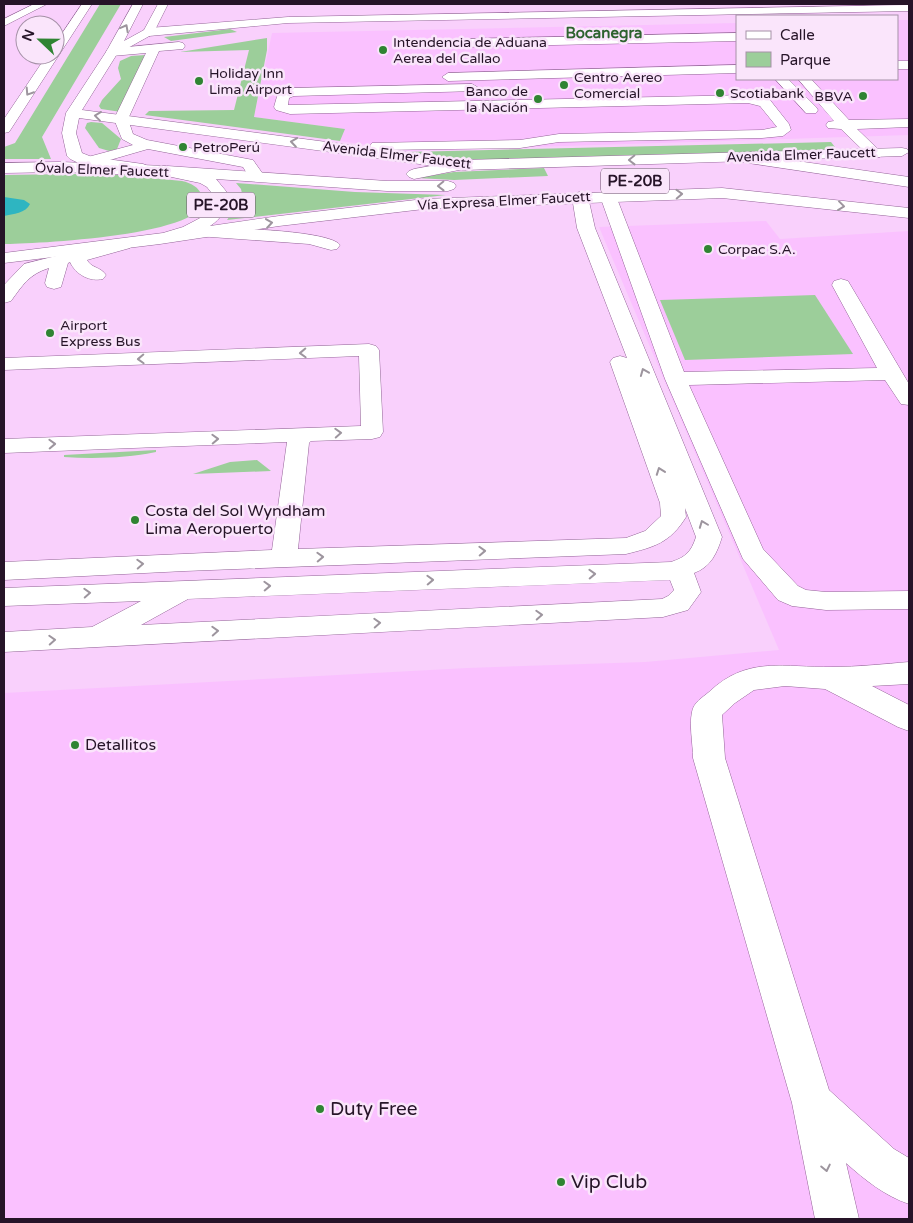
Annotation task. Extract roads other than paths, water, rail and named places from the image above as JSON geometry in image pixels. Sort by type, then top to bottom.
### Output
[{"type":"main road","points":[[4,23],[42,4]]},
{"type":"main road","points":[[65,37],[87,4]]},
{"type":"main road","points":[[138,4],[112,52],[73,113],[70,134],[75,156],[89,161],[143,169]]},
{"type":"main road","points":[[149,32],[163,4]]},
{"type":"main road","points":[[426,4],[428,17]]},
{"type":"main road","points":[[500,4],[504,16]]},
{"type":"main road","points":[[112,52],[149,32],[288,20],[504,16],[576,9],[853,6],[909,8]]},
{"type":"main road","points":[[279,9],[288,20]]},
{"type":"main road","points":[[736,30],[460,31],[465,55],[736,49]]},
{"type":"main road","points":[[112,52],[194,44]]},
{"type":"main road","points":[[146,50],[152,52],[121,119],[127,136],[148,145],[248,163],[257,177]]},
{"type":"main road","points":[[475,104],[467,65],[609,62]]},
{"type":"main road","points":[[4,129],[9,117],[46,65]]},
{"type":"main road","points":[[736,69],[286,93],[283,96],[281,107],[290,110],[475,104],[824,98]]},
{"type":"main road","points":[[782,80],[802,99],[850,154]]},
{"type":"main road","points":[[805,80],[824,98],[858,139],[875,154]]},
{"type":"main road","points":[[753,85],[757,91],[758,100]]},
{"type":"main road","points":[[377,146],[512,144],[550,129],[778,132],[784,130],[784,126],[765,103],[758,100]]},
{"type":"main road","points":[[540,103],[550,129]]},
{"type":"main road","name":"Avenida Elmer Faucett","points":[[73,113],[464,165],[902,152]]},
{"type":"main road","points":[[756,116],[775,116]]},
{"type":"main road","points":[[823,125],[909,123]]},
{"type":"main road","points":[[89,161],[148,145]]},
{"type":"main road","points":[[733,157],[909,182]]},
{"type":"main road","points":[[360,184],[464,165]]},
{"type":"main road","name":"Óvalo Elmer Faucett","points":[[4,168],[60,167],[168,171],[194,175],[213,184],[222,196],[219,209],[203,223],[160,239],[12,257]]},
{"type":"main road","name":"Vía Expresa Elmer Faucett","points":[[168,171],[360,184],[468,186]]},
{"type":"main road","name":"Vía Expresa Elmer Faucett","points":[[518,184],[707,180],[740,181],[869,193]]},
{"type":"main road","name":"Vía Expresa Elmer Faucett","points":[[160,239],[424,204],[565,214],[580,197],[608,196],[740,194],[909,213]]},
{"type":"main road","points":[[885,194],[909,194]]},
{"type":"main road","points":[[608,196],[676,379],[752,554],[788,593],[802,599],[826,601],[909,600]]},
{"type":"main road","points":[[4,597],[671,571],[692,565],[704,554],[708,537],[586,228],[580,197]]},
{"type":"main road","points":[[4,571],[284,558],[626,546],[650,541],[663,531],[674,517],[672,503],[565,214]]},
{"type":"main road","points":[[203,232],[309,239],[331,245]]},
{"type":"main road","points":[[4,297],[17,280],[30,268],[124,244]]},
{"type":"main road","points":[[4,268],[12,257]]},
{"type":"main road","points":[[68,257],[82,268],[96,275]]},
{"type":"main road","points":[[54,283],[68,257]]},
{"type":"main road","points":[[841,285],[891,374],[909,399]]},
{"type":"main road","points":[[4,364],[369,350],[372,432],[4,446]]},
{"type":"main road","points":[[4,358],[28,363]]},
{"type":"main road","points":[[676,379],[891,374]]},
{"type":"main road","points":[[284,558],[298,444],[304,436]]},
{"type":"main road","points":[[4,642],[663,608],[678,603],[688,592],[679,569]]},
{"type":"main road","points":[[94,638],[186,589]]},
{"type":"main road","points":[[837,1219],[812,1103],[709,758],[707,711],[724,695],[747,680],[785,675],[830,678],[909,674]]},
{"type":"main road","points":[[830,678],[909,719]]},
{"type":"main road","points":[[812,1103],[879,1164],[909,1183]]},
{"type":"place","name":"Intendencia de Aduana Aerea del Callao","points":[[383,50]]},
{"type":"place","name":"Holiday Inn Lima Airport","points":[[199,81]]},
{"type":"place","name":"Centro Aereo Comercial","points":[[564,85]]},
{"type":"place","name":"Scotiabank","points":[[720,93]]},
{"type":"place","name":"BBVA","points":[[863,96]]},
{"type":"place","name":"Banco de la Nación","points":[[538,99]]},
{"type":"place","name":"PetroPerú","points":[[183,147]]},
{"type":"place","name":"Corpac S.A.","points":[[708,249]]},
{"type":"place","name":"Airport Express Bus","points":[[50,333]]},
{"type":"place","name":"Costa del Sol Wyndham Lima Aeropuerto","points":[[135,520]]},
{"type":"place","name":"Detallitos","points":[[75,745]]},
{"type":"place","name":"Duty Free","points":[[320,1109]]},
{"type":"place","name":"Vip Club","points":[[561,1182]]},
{"type":"district","name":"Bocanegra","points":[[604,33]]}]
